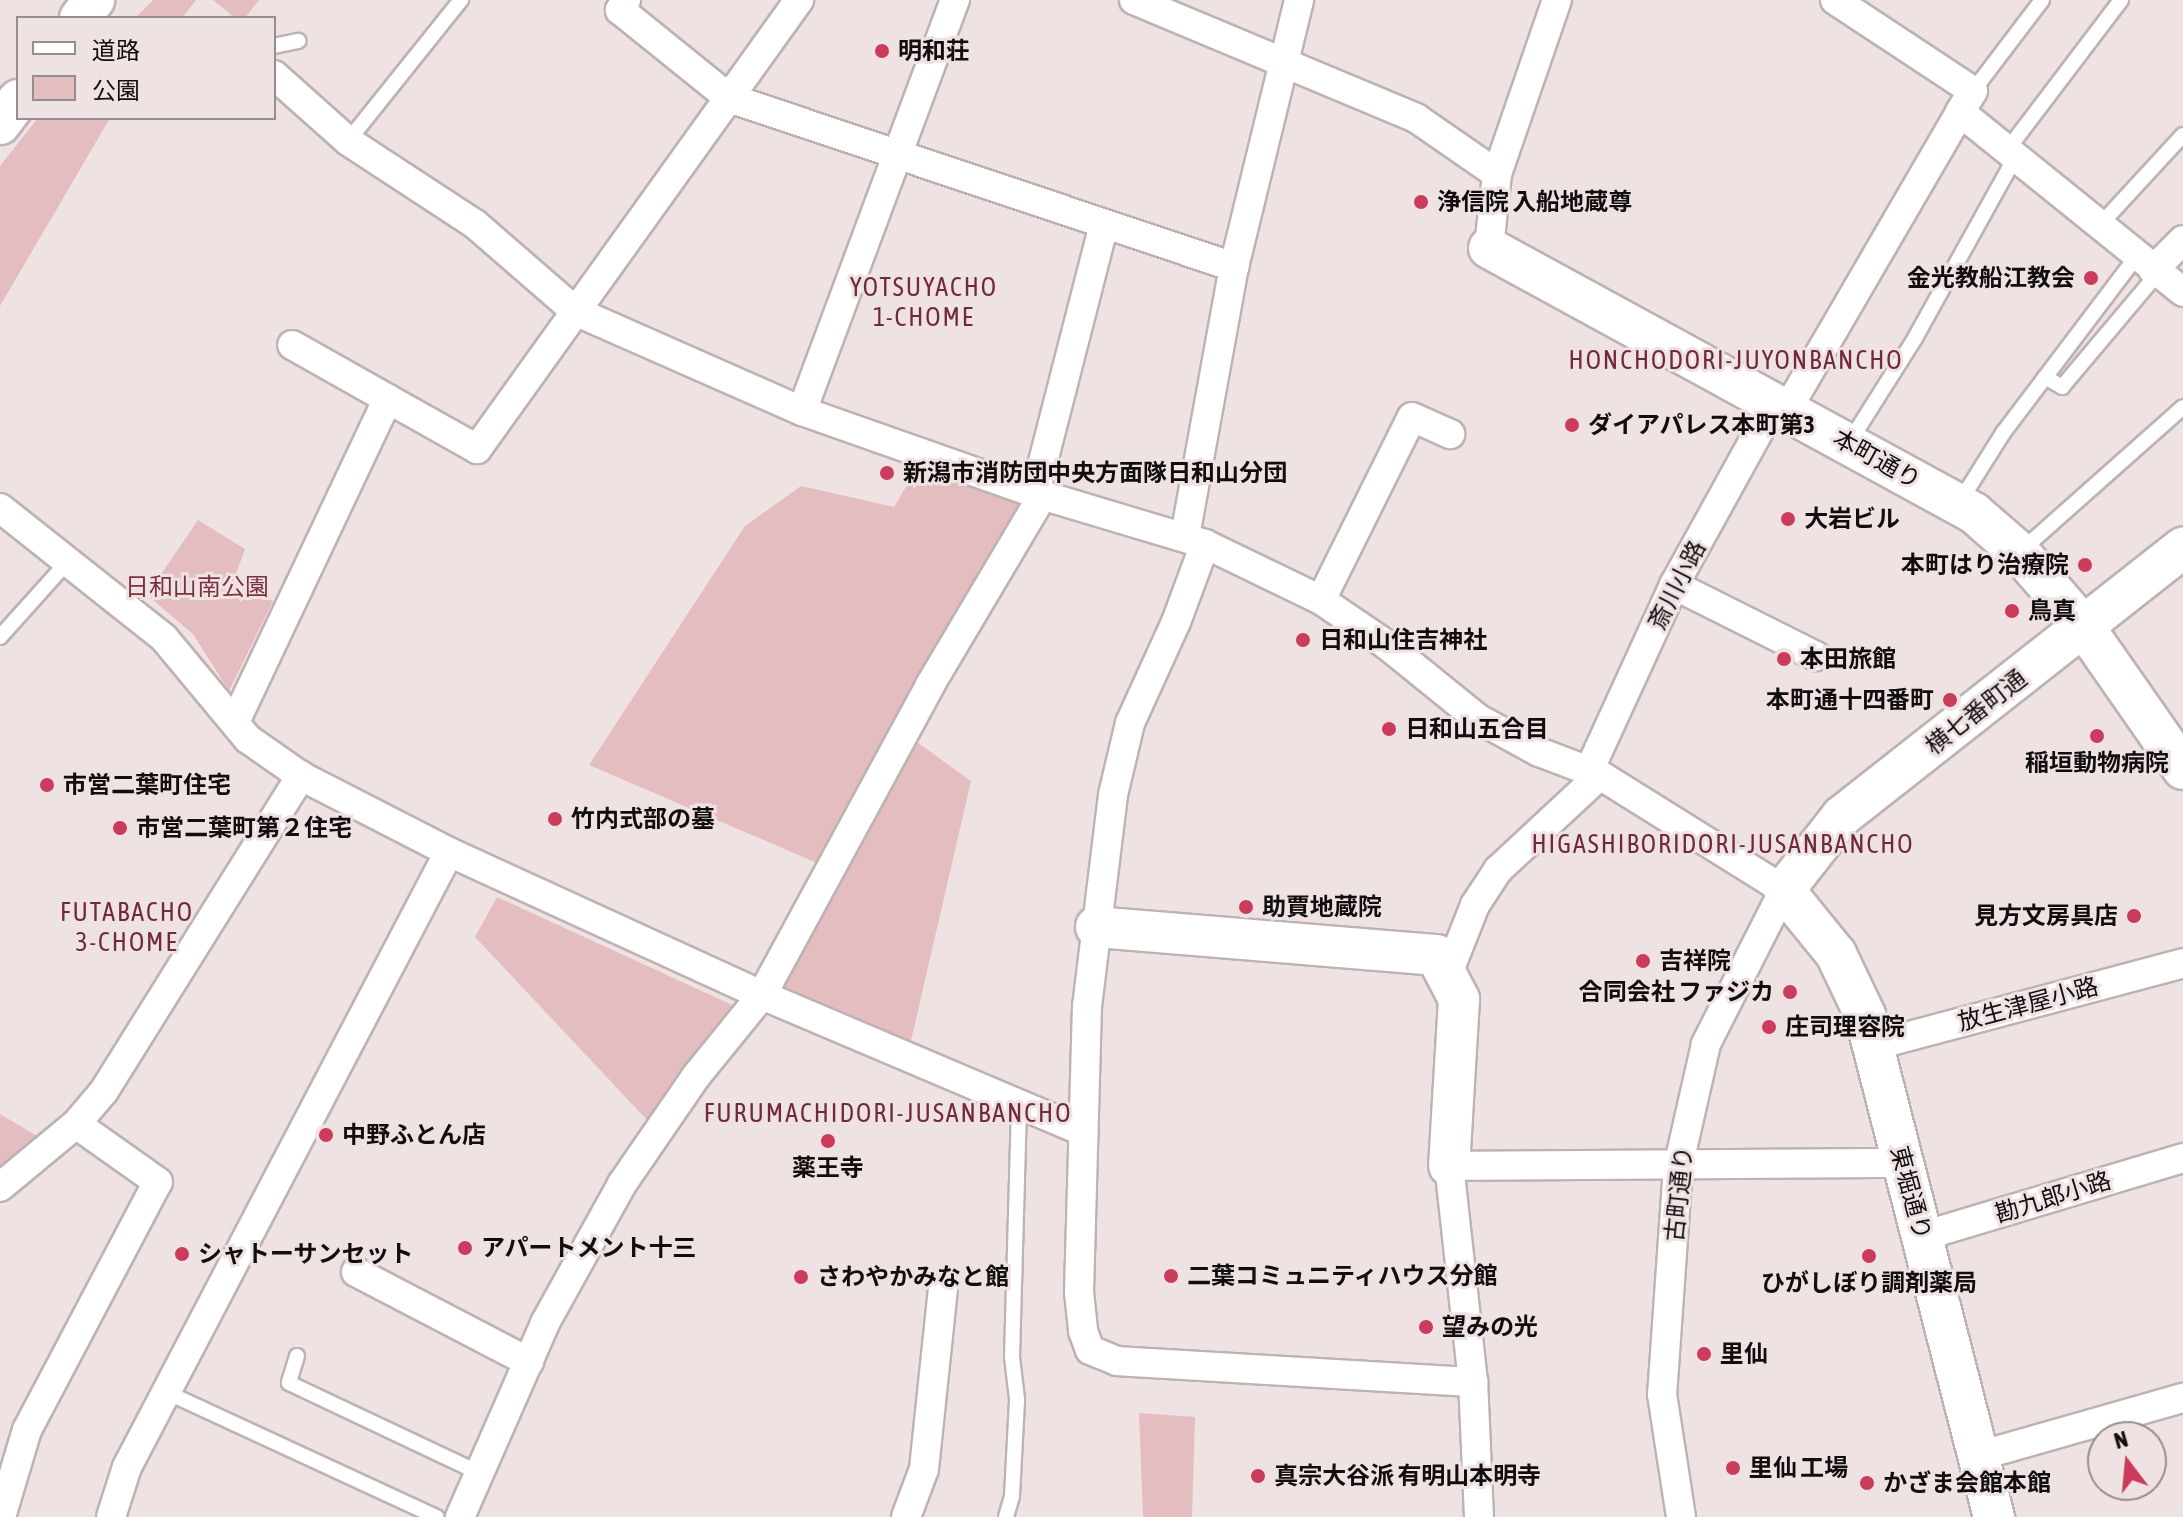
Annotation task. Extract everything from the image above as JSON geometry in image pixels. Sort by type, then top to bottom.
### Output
[{"type":"street","points":[[82,16],[94,0]]},
{"type":"street","points":[[626,0],[620,10],[729,98],[895,151],[1234,267]]},
{"type":"street","points":[[292,345],[477,449],[799,0]]},
{"type":"street","points":[[802,411],[895,151],[955,0]]},
{"type":"street","points":[[1134,0],[1283,66],[1416,118],[1497,174]]},
{"type":"street","points":[[1299,0],[1234,267],[1195,540],[1176,622],[1130,723],[1113,795],[1087,1006],[1079,1292],[1090,1350],[1117,1361],[1473,1382]]},
{"type":"street","points":[[1489,248],[1497,174],[1557,0]]},
{"type":"street","points":[[1835,0],[1866,9],[1967,102],[2012,153],[2097,228],[2183,292]]},
{"type":"street","points":[[276,77],[348,141],[475,224],[575,311],[802,411],[1039,494],[1195,540],[1321,600],[1387,645],[1477,718],[1594,774],[1784,890]]},
{"type":"street","name":"斎川小路","points":[[1594,774],[1674,585],[1967,102]]},
{"type":"street","points":[[0,124],[16,103]]},
{"type":"street","points":[[460,1517],[477,1472],[529,1362],[622,1184],[697,1075],[762,995],[930,685],[1039,494],[1104,225]]},
{"type":"street","points":[[2149,267],[2183,240]]},
{"type":"street","name":"本町通り","points":[[1489,248],[1782,405],[1847,445],[1959,503],[2019,552],[2084,627],[2183,769]]},
{"type":"street","points":[[235,722],[388,399]]},
{"type":"street","points":[[1321,600],[1412,417],[1450,434]]},
{"type":"street","points":[[0,508],[70,559],[164,638],[248,739],[301,776],[449,852],[762,995],[1019,1107],[1083,1131]]},
{"type":"street","name":"横七番町通","points":[[1784,890],[1842,816],[2183,548]]},
{"type":"street","points":[[1674,585],[1816,656]]},
{"type":"street","points":[[1447,976],[1475,905],[1498,870],[1594,774]]},
{"type":"street","points":[[0,1187],[76,1124],[104,1091],[301,776]]},
{"type":"street","points":[[111,1517],[127,1467],[449,852]]},
{"type":"street","name":"東堀通り","points":[[1784,890],[1836,954],[1872,1046],[1994,1517]]},
{"type":"street","name":"古町通り","points":[[1681,1517],[1662,1394],[1678,1167],[1706,1044],[1784,890]]},
{"type":"street","points":[[1096,927],[1436,955],[1459,999],[1449,1166],[1473,1382],[1479,1517]]},
{"type":"street","name":"放生津屋小路","points":[[1872,1046],[2183,963]]},
{"type":"street","points":[[1,1517],[27,1430],[158,1182],[76,1124]]},
{"type":"street","name":"勘九郎小路","points":[[1923,1236],[2183,1158]]},
{"type":"street","points":[[1449,1166],[1678,1167],[1903,1163]]},
{"type":"street","points":[[356,1272],[529,1362]]},
{"type":"street","points":[[906,1517],[924,1469],[943,1288]]},
{"type":"street","points":[[1979,1456],[2183,1398]]},
{"type":"lane","points":[[348,141],[461,0]]},
{"type":"lane","points":[[1967,102],[2042,0]]},
{"type":"lane","points":[[1847,445],[1915,338],[2012,153],[2121,0]]},
{"type":"lane","points":[[276,46],[298,41]]},
{"type":"lane","points":[[2097,228],[2183,135]]},
{"type":"lane","points":[[2045,377],[2062,387],[2149,267]]},
{"type":"lane","points":[[1959,503],[2045,377],[2149,267]]},
{"type":"lane","points":[[2019,552],[2183,407]]},
{"type":"lane","points":[[0,637],[70,559]]},
{"type":"lane","points":[[1006,1517],[1012,1496],[1017,1399],[1012,1357],[1019,1107]]},
{"type":"lane","points":[[297,1356],[289,1383],[477,1472]]},
{"type":"lane","points":[[166,1392],[436,1517]]},
{"type":"green space","points":[[153,0],[196,0],[184,16],[137,16]]},
{"type":"green space","points":[[213,0],[259,0],[247,16],[233,16]]},
{"type":"green space","points":[[36,120],[109,120],[0,306],[0,166]]},
{"type":"green space","points":[[919,465],[1034,497],[817,863],[589,765],[745,526],[801,486],[894,507]]},
{"type":"green space","name":"日和山南公園","points":[[198,520],[245,549],[233,582],[273,601],[229,691],[193,634],[147,595]]},
{"type":"green space","points":[[910,737],[971,781],[910,1045],[773,992]]},
{"type":"green space","points":[[497,897],[741,1009],[648,1121],[475,937]]},
{"type":"green space","points":[[0,1114],[42,1139],[0,1174]]},
{"type":"green space","points":[[1139,1413],[1195,1417],[1192,1517],[1143,1517]]},
{"type":"place","name":"明和荘","points":[[882,51]]},
{"type":"place","name":"浄信院 入船地蔵尊","points":[[1421,202]]},
{"type":"place","name":"金光教船江教会","points":[[2091,278]]},
{"type":"place","name":"ダイアパレス本町第3","points":[[1572,425]]},
{"type":"place","name":"新潟市消防団中央方面隊日和山分団","points":[[887,473]]},
{"type":"place","name":"大岩ビル","points":[[1788,519]]},
{"type":"place","name":"本町はり治療院","points":[[2085,565]]},
{"type":"place","name":"鳥真","points":[[2012,611]]},
{"type":"place","name":"日和山住吉神社","points":[[1303,640]]},
{"type":"place","name":"本田旅館","points":[[1784,659]]},
{"type":"place","name":"本町通十四番町","points":[[1950,700]]},
{"type":"place","name":"日和山五合目","points":[[1389,729]]},
{"type":"place","name":"稲垣動物病院","points":[[2097,736]]},
{"type":"place","name":"市営二葉町住宅","points":[[47,785]]},
{"type":"place","name":"竹内式部の墓","points":[[555,819]]},
{"type":"place","name":"市営二葉町第２住宅","points":[[120,828]]},
{"type":"place","name":"助賈地蔵院","points":[[1246,907]]},
{"type":"place","name":"見方文房具店","points":[[2134,916]]},
{"type":"place","name":"吉祥院","points":[[1643,961]]},
{"type":"place","name":"合同会社 ファジカ","points":[[1790,992]]},
{"type":"place","name":"庄司理容院","points":[[1769,1027]]},
{"type":"place","name":"中野ふとん店","points":[[326,1135]]},
{"type":"place","name":"薬王寺","points":[[828,1141]]},
{"type":"place","name":"アパートメント十三","points":[[465,1248]]},
{"type":"place","name":"シャトーサンセット","points":[[182,1254]]},
{"type":"place","name":"ひがしぼり調剤薬局","points":[[1869,1256]]},
{"type":"place","name":"二葉コミュニティハウス分館","points":[[1171,1276]]},
{"type":"place","name":"さわやかみなと館","points":[[801,1277]]},
{"type":"place","name":"望みの光","points":[[1426,1327]]},
{"type":"place","name":"里仙","points":[[1704,1354]]},
{"type":"place","name":"里仙 工場","points":[[1733,1468]]},
{"type":"place","name":"真宗大谷派 有明山本明寺","points":[[1258,1476]]},
{"type":"place","name":"かざま会館本館","points":[[1867,1483]]},
{"type":"district","name":"YOTSUYACHO 1-CHOME","points":[[924,303]]},
{"type":"district","name":"HONCHODORI-JUYONBANCHO","points":[[1736,361]]},
{"type":"district","name":"HIGASHIBORIDORI-JUSANBANCHO","points":[[1723,845]]},
{"type":"district","name":"FUTABACHO 3-CHOME","points":[[127,928]]},
{"type":"district","name":"FURUMACHIDORI-JUSANBANCHO","points":[[888,1114]]}]
